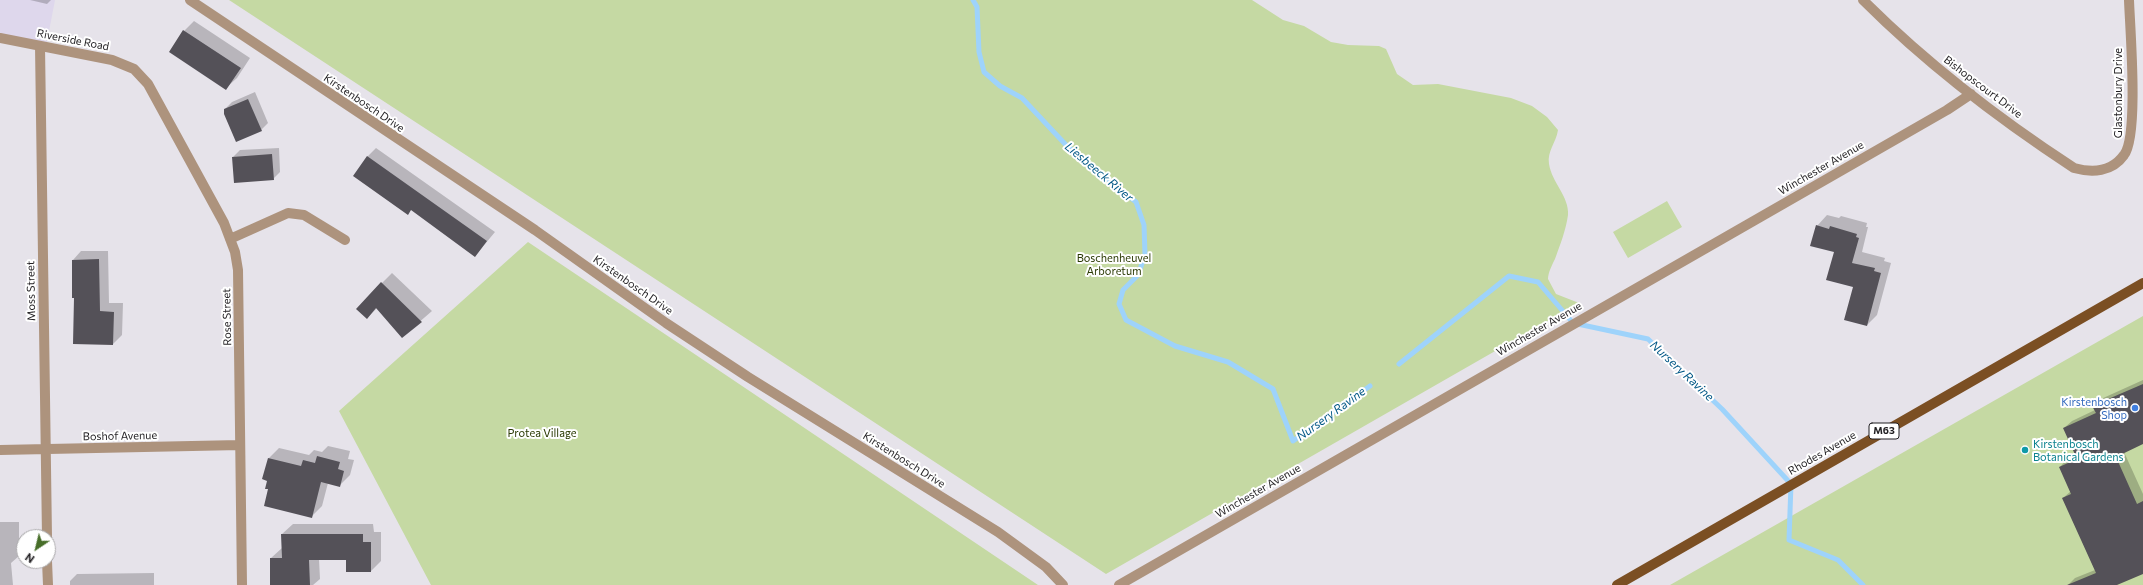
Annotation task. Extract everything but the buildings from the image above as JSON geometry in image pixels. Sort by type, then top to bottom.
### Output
[{"type":"main road","name":"Rhodes Avenue","points":[[1617,585],[2143,283]]},
{"type":"street","name":"Kirstenbosch Drive","points":[[190,0],[535,230],[666,323],[748,377],[998,532],[1046,567],[1063,585]]},
{"type":"street","name":"Bishopscourt Drive","points":[[1863,0],[1919,54],[1971,94],[2074,168],[2089,171],[2101,171]]},
{"type":"street","name":"Glastonbury Drive","points":[[2101,171],[2114,164],[2124,156],[2131,142],[2132,121],[2129,0]]},
{"type":"street","name":"Riverside Road","points":[[0,38],[112,60],[139,73]]},
{"type":"street","name":"Moss Street","points":[[40,46],[47,529]]},
{"type":"street","name":"Rose Street","points":[[139,73],[148,84],[224,223],[235,252],[238,270],[242,585]]},
{"type":"street","name":"Winchester Avenue","points":[[1119,585],[1947,110],[1971,94]]},
{"type":"street","points":[[230,239],[288,213],[304,215],[345,240]]},
{"type":"street","name":"Boshof Avenue","points":[[0,450],[240,445]]},
{"type":"street","points":[[47,569],[48,585]]},
{"type":"shaded area","points":[[0,0],[55,0],[46,47],[0,38]]},
{"type":"green space","name":"Boschenheuvel Arboretum","points":[[229,0],[1252,0],[1283,20],[1304,26],[1331,42],[1348,45],[1379,46],[1386,49],[1397,74],[1413,85],[1438,84],[1511,98],[1532,106],[1547,117],[1558,130],[1550,151],[1549,164],[1553,177],[1568,208],[1563,237],[1549,272],[1548,279],[1556,294],[1579,303],[1106,574]]},
{"type":"green space","points":[[1667,201],[1682,227],[1628,258],[1613,232]]},
{"type":"green space","name":"Protea Village","points":[[528,242],[1038,585],[431,585],[339,411]]},
{"type":"green space","name":"Kirstenbosch Botanical Gardens","points":[[2143,316],[2143,585],[1670,585]]},
{"type":"waterway","name":"Liesbeeck River","points":[[973,0],[977,7],[979,52],[984,72],[1000,86],[1022,98],[1066,145],[1136,202],[1144,225],[1145,255],[1138,275],[1123,290],[1119,304],[1126,320],[1175,346],[1228,362],[1273,389],[1293,441],[1370,386]]},
{"type":"waterway","name":"Nursery Ravine","points":[[1399,364],[1509,276],[1538,282],[1573,323],[1648,339],[1722,409],[1791,484],[1789,540],[1838,560],[1863,585]]},
{"type":"place","name":"Kirstenbosch Shop","points":[[2135,408]]},
{"type":"place","name":"Kirstenbosch Botanical Gardens","points":[[2025,450]]}]
